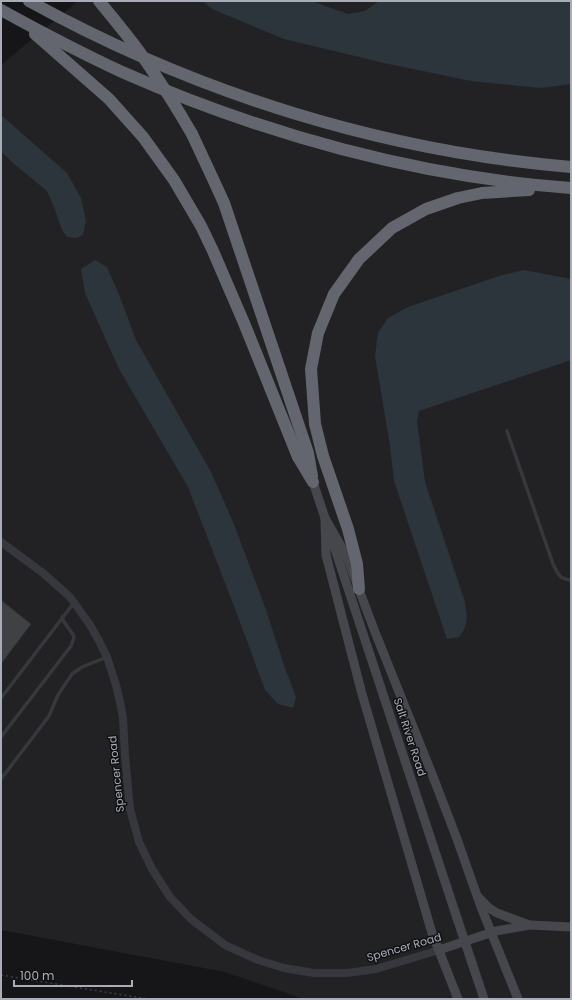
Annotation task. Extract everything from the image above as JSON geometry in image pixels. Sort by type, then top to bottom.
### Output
[{"type":"highway","points":[[29,1],[75,26],[149,60],[219,89],[301,116],[386,139],[453,152],[532,164],[571,167]]},
{"type":"highway","points":[[99,1],[147,63],[172,100],[192,134],[213,179],[231,224],[308,453],[313,482]]},
{"type":"highway","points":[[1,10],[70,47],[148,83],[234,116],[296,136],[396,162],[454,174],[568,188]]},
{"type":"highway","points":[[19,20],[109,99],[143,138],[174,180],[201,226],[213,251],[247,330],[298,457],[313,482]]},
{"type":"highway","points":[[359,590],[357,564],[350,536],[323,456],[315,424],[311,369],[318,333],[334,294],[359,259],[392,228],[426,209],[458,198],[482,192],[568,188]]},
{"type":"main road","name":"Salt River Road","points":[[313,482],[484,999]]},
{"type":"main road","points":[[325,518],[346,555],[430,768],[491,933],[518,999]]},
{"type":"main road","points":[[325,518],[326,555],[362,694],[432,933],[458,999]]},
{"type":"main road","points":[[477,895],[496,913],[530,925]]},
{"type":"main road","name":"Spencer Road","points":[[439,950],[496,931],[530,925],[571,927]]},
{"type":"street","name":"Spencer Road","points":[[1,542],[43,573],[70,597],[90,625],[107,657],[116,685],[123,718],[130,810],[140,842],[152,869],[170,897],[191,919],[225,944],[258,960],[284,968],[314,973],[362,972],[382,968],[439,950]]},
{"type":"lane","points":[[507,431],[553,564],[558,575],[564,579],[571,580]]},
{"type":"lane","points":[[1,698],[74,603]]},
{"type":"lane","points":[[1,737],[71,646],[74,637],[62,617]]},
{"type":"lane","points":[[1,779],[49,716],[58,695],[72,674],[82,667],[107,657]]},
{"type":"path","points":[[1,975],[148,999]]},
{"type":"shaded area","points":[[78,1],[571,1],[571,999],[304,999],[225,972],[1,930],[1,65]]},
{"type":"shaded area","points":[[203,1],[311,1],[348,14],[365,11],[379,1],[571,1],[571,84],[540,88],[471,81],[384,63],[284,39],[212,9]]},
{"type":"shaded area","points":[[1,115],[67,173],[81,198],[86,221],[83,235],[76,238],[67,237],[62,230],[47,191],[1,151]]},
{"type":"shaded area","points":[[95,260],[107,267],[136,340],[211,472],[233,522],[265,607],[296,697],[293,708],[278,704],[265,690],[188,487],[119,369],[85,293],[81,269]]},
{"type":"shaded area","points":[[524,270],[571,279],[571,360],[419,411],[417,421],[425,482],[466,608],[466,624],[459,637],[447,639],[394,481],[390,446],[375,356],[378,333],[388,318],[408,307],[502,275]]},
{"type":"building","points":[[1,600],[31,624],[1,664]]}]
